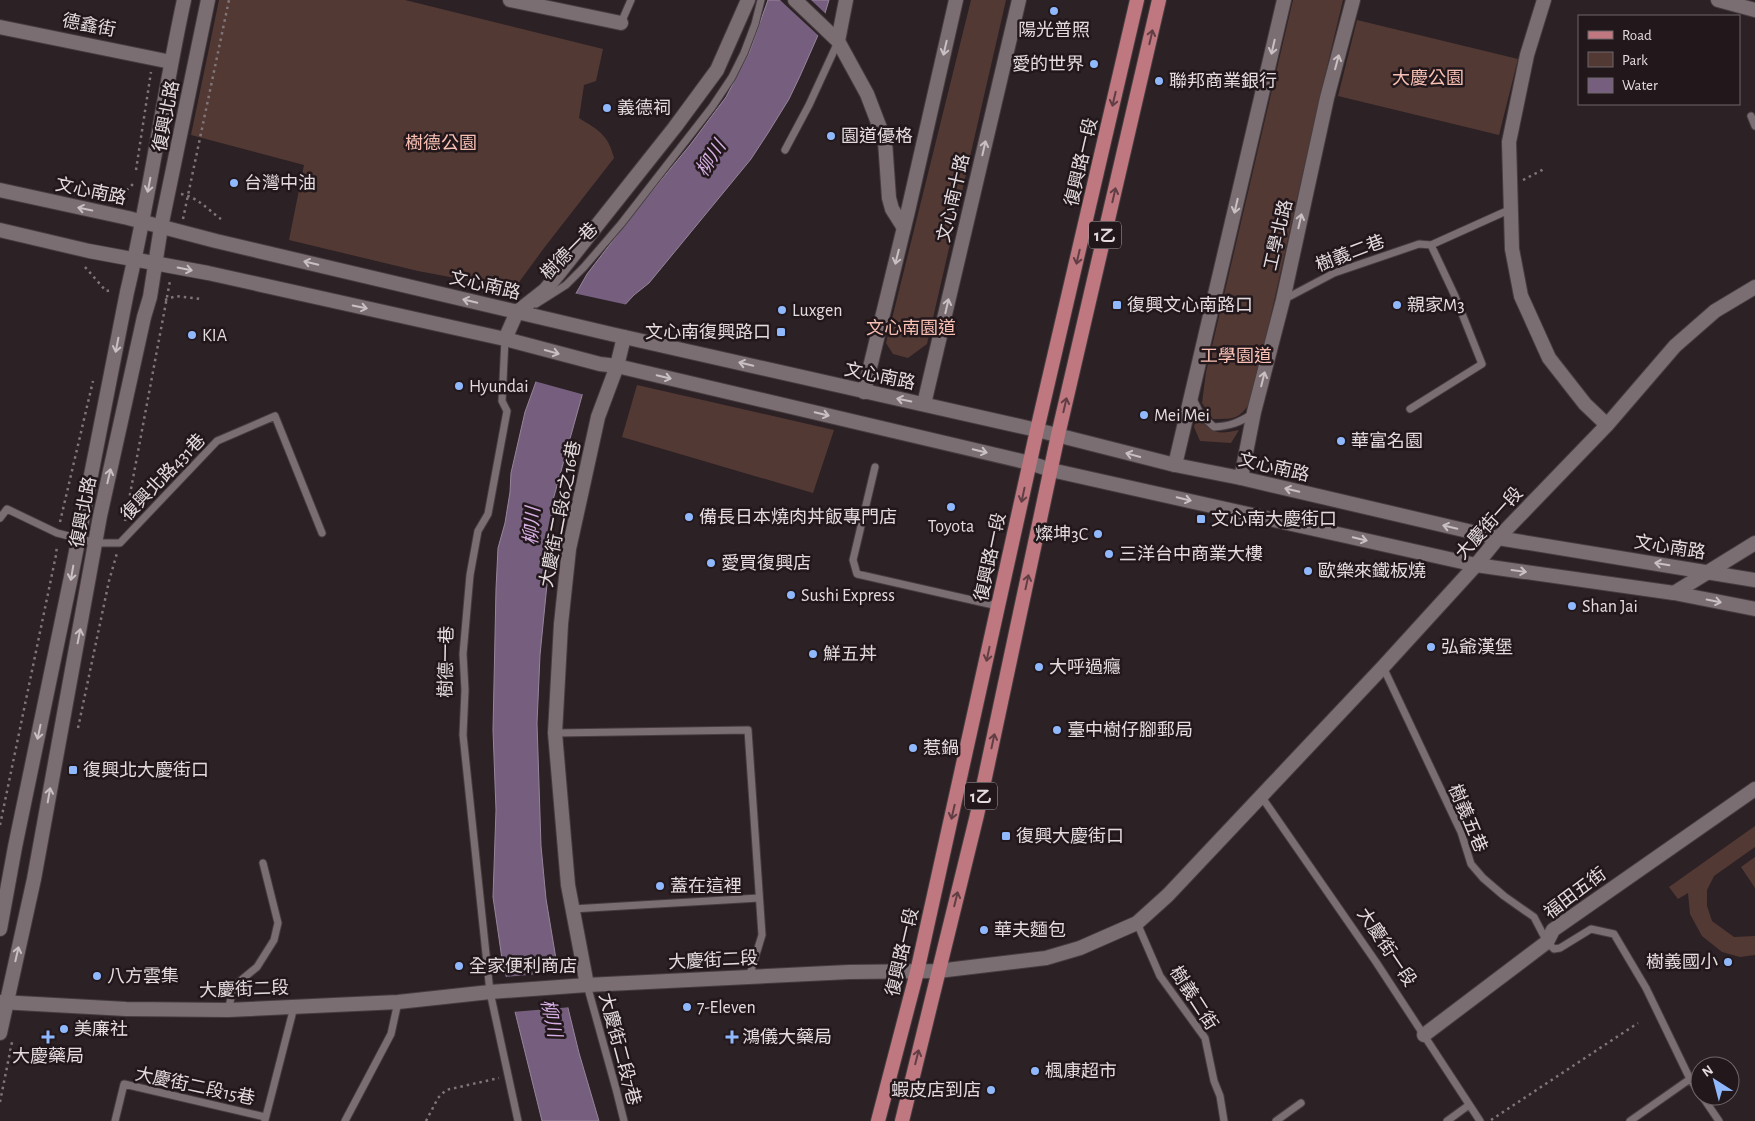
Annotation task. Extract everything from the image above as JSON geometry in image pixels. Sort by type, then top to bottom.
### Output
[{"type":"main road","name":"復興路一段","points":[[878,1121],[917,972],[1037,430],[1137,0]]},
{"type":"main road","name":"1乙","points":[[902,1121],[977,815],[1058,435],[1159,0]]},
{"type":"street","name":"復興北路","points":[[0,929],[15,846],[72,577],[135,259],[184,0]]},
{"type":"street","name":"復興北路","points":[[6,1035],[3,1002],[34,879],[108,478],[150,297],[161,227],[208,0]]},
{"type":"street","points":[[510,0],[621,23]]},
{"type":"street","name":"樹德一巷","points":[[517,312],[545,290],[698,96],[717,70],[748,0]]},
{"type":"street","points":[[795,0],[838,41],[866,94],[885,140],[889,198],[892,209],[904,228]]},
{"type":"street","points":[[838,41],[846,0]]},
{"type":"street","points":[[864,392],[956,0]]},
{"type":"street","name":"文心南十路","points":[[924,404],[1019,0]]},
{"type":"street","points":[[1175,466],[1284,0]]},
{"type":"street","name":"工學北路","points":[[1241,478],[1254,412],[1283,300],[1327,98],[1353,0]]},
{"type":"street","points":[[1544,0],[1527,55],[1509,142],[1512,249],[1520,296],[1549,358],[1585,404],[1607,425]]},
{"type":"street","points":[[1718,0],[1755,10]]},
{"type":"street","name":"德鑫街","points":[[0,27],[171,62]]},
{"type":"street","name":"文心南路","points":[[0,190],[517,312],[1037,430],[1175,466],[1241,478],[1498,538],[1755,580]]},
{"type":"street","points":[[0,230],[88,251],[174,267],[505,339],[600,364],[617,366],[1030,463],[1051,470],[1476,565],[1674,593],[1755,609]]},
{"type":"street","name":"大慶街一段","points":[[938,971],[1046,958],[1080,948],[1137,923],[1168,896],[1383,667],[1476,565],[1498,538],[1607,425],[1674,346],[1715,311],[1755,287]]},
{"type":"street","points":[[505,339],[517,312]]},
{"type":"street","name":"大慶街二段6之16巷","points":[[583,986],[568,885],[555,733],[560,624],[569,549],[598,417],[617,366],[618,335]]},
{"type":"street","points":[[1674,593],[1755,543]]},
{"type":"street","name":"福田五街","points":[[1424,1035],[1548,942],[1553,930],[1755,789]]},
{"type":"street","name":"大慶街二段","points":[[3,1002],[126,1009],[228,1010],[398,1002],[496,991],[583,986],[849,972],[938,971]]},
{"type":"lane","points":[[621,23],[631,0]]},
{"type":"lane","name":"樹德一巷","points":[[517,312],[529,308],[566,285],[622,224],[732,78],[755,24],[761,0]]},
{"type":"lane","points":[[785,150],[809,105],[838,41]]},
{"type":"lane","points":[[1751,116],[1755,126]]},
{"type":"lane","name":"樹義二巷","points":[[1283,300],[1334,273],[1420,244],[1431,245],[1512,209]]},
{"type":"lane","points":[[1410,409],[1482,364],[1455,296],[1431,245]]},
{"type":"lane","name":"樹德一巷","points":[[496,991],[463,735],[465,690],[463,654],[470,574],[478,531],[488,514],[508,412],[502,401],[505,339]]},
{"type":"lane","points":[[1192,397],[1201,416],[1214,427],[1230,426],[1254,412]]},
{"type":"lane","name":"復興北路431巷","points":[[0,518],[7,508],[58,533],[96,543],[120,543],[216,441],[276,416],[322,533]]},
{"type":"lane","points":[[876,467],[852,560],[857,574],[998,606]]},
{"type":"lane","name":"樹義五巷","points":[[1383,667],[1461,832],[1471,864],[1483,878],[1504,896],[1534,917],[1548,942]]},
{"type":"lane","points":[[555,733],[748,730],[762,935],[750,977]]},
{"type":"lane","name":"大慶街一段","points":[[1261,796],[1376,962],[1480,1121]]},
{"type":"lane","points":[[228,1010],[234,986],[257,967],[274,940],[278,923],[263,862]]},
{"type":"lane","points":[[572,909],[759,898]]},
{"type":"lane","name":"樹義二街","points":[[1137,923],[1160,976],[1205,1038],[1214,1081],[1220,1096],[1224,1121]]},
{"type":"lane","points":[[1548,942],[1554,948],[1560,948],[1591,929],[1614,934],[1646,988],[1690,1079],[1630,1121]]},
{"type":"lane","name":"大慶街二段7巷","points":[[583,986],[616,1089],[624,1121]]},
{"type":"lane","points":[[496,991],[508,1076],[518,1121]]},
{"type":"lane","points":[[345,1121],[391,1034],[398,1002]]},
{"type":"lane","name":"大慶街二段15巷","points":[[115,1121],[124,1084],[265,1119],[294,1007]]},
{"type":"lane","points":[[1276,1121],[1301,1103]]},
{"type":"lane","points":[[1447,1121],[1469,1105]]},
{"type":"lane","points":[[1709,1106],[1719,1121]]},
{"type":"path","points":[[180,232],[229,0]]},
{"type":"path","points":[[135,174],[154,57]]},
{"type":"path","points":[[1511,187],[1546,168]]},
{"type":"path","points":[[102,194],[123,194],[134,184]]},
{"type":"path","points":[[188,196],[199,200],[208,210],[221,219]]},
{"type":"path","points":[[85,267],[106,291],[115,290]]},
{"type":"path","points":[[78,728],[109,581],[120,543],[166,300],[174,267]]},
{"type":"path","points":[[166,300],[176,296],[202,299]]},
{"type":"path","points":[[0,825],[56,555],[58,533],[95,374]]},
{"type":"path","points":[[1489,1121],[1638,1023]]},
{"type":"path","points":[[0,1102],[6,1035]]},
{"type":"path","points":[[426,1121],[438,1098],[446,1090],[508,1076]]},
{"type":"green space","name":"樹德公園","points":[[219,0],[405,0],[603,49],[596,81],[584,85],[579,118],[605,138],[609,143],[614,158],[514,289],[418,271],[289,240],[304,165],[191,135]]},
{"type":"green space","name":"文心南園道","points":[[971,0],[1006,0],[927,344],[908,358],[893,354],[886,343]]},
{"type":"green space","name":"工學園道","points":[[1293,0],[1343,0],[1252,399],[1244,411],[1237,416],[1227,419],[1213,419],[1202,403],[1206,372]]},
{"type":"green space","name":"大慶公園","points":[[1357,20],[1518,59],[1499,135],[1338,96]]},
{"type":"green space","points":[[637,385],[834,430],[813,493],[622,437]]},
{"type":"green space","name":"工學園道","points":[[1197,417],[1215,431],[1239,430],[1231,443],[1200,441],[1194,427]]},
{"type":"green space","points":[[1755,826],[1755,847],[1714,876],[1707,890],[1707,906],[1712,921],[1734,937],[1755,936],[1755,955],[1740,957],[1722,952],[1702,936],[1690,914],[1688,893],[1678,899],[1669,887]]},
{"type":"green space","points":[[1755,857],[1755,888],[1741,867]]},
{"type":"water","name":"柳川","points":[[768,0],[829,0],[819,33],[789,99],[751,159],[649,283],[634,295],[604,327],[583,392],[553,500],[540,655],[537,723],[541,846],[546,899],[556,959],[579,1053],[599,1121],[542,1121],[502,959],[493,897],[496,810],[493,730],[496,589],[498,548],[505,523],[511,473],[525,412],[554,332],[587,274],[726,97],[749,53]]},
{"type":"pier","points":[[780,0],[811,0],[827,15],[820,37]]},
{"type":"pier","points":[[573,293],[628,305],[606,328],[585,395],[534,381],[552,331]]},
{"type":"pier","points":[[562,972],[572,1007],[512,1012],[505,977]]},
{"type":"place","name":"陽光普照","points":[[1054,11]]},
{"type":"place","name":"愛的世界","points":[[1094,64]]},
{"type":"place","name":"聯邦商業銀行","points":[[1159,81]]},
{"type":"place","name":"義德祠","points":[[607,108]]},
{"type":"place","name":"園道優格","points":[[831,136]]},
{"type":"place","name":"台灣中油","points":[[234,183]]},
{"type":"place","name":"復興文心南路口","points":[[1117,305]]},
{"type":"place","name":"親家M3","points":[[1397,305]]},
{"type":"place","name":"Luxgen","points":[[782,310]]},
{"type":"place","name":"文心南復興路口","points":[[781,332]]},
{"type":"place","name":"KIA","points":[[192,335]]},
{"type":"place","name":"Hyundai","points":[[459,386]]},
{"type":"place","name":"Mei Mei","points":[[1144,415]]},
{"type":"place","name":"華富名園","points":[[1341,441]]},
{"type":"place","name":"Toyota","points":[[951,507]]},
{"type":"place","name":"備長日本燒肉丼飯專門店","points":[[689,517]]},
{"type":"place","name":"文心南大慶街口","points":[[1201,519]]},
{"type":"place","name":"燦坤3C","points":[[1098,534]]},
{"type":"place","name":"三洋台中商業大樓","points":[[1109,554]]},
{"type":"place","name":"愛買復興店","points":[[711,563]]},
{"type":"place","name":"歐樂來鐵板燒","points":[[1308,571]]},
{"type":"place","name":"Sushi Express","points":[[791,595]]},
{"type":"place","name":"Shan Jai","points":[[1572,606]]},
{"type":"place","name":"弘爺漢堡","points":[[1431,647]]},
{"type":"place","name":"鮮五丼","points":[[813,654]]},
{"type":"place","name":"大呼過癮","points":[[1039,667]]},
{"type":"place","name":"臺中樹仔腳郵局","points":[[1057,730]]},
{"type":"place","name":"惹鍋","points":[[913,748]]},
{"type":"place","name":"復興北大慶街口","points":[[73,770]]},
{"type":"place","name":"復興大慶街口","points":[[1006,836]]},
{"type":"place","name":"蓋在這裡","points":[[660,886]]},
{"type":"place","name":"華夫麵包","points":[[984,930]]},
{"type":"place","name":"樹義國小","points":[[1728,962]]},
{"type":"place","name":"全家便利商店","points":[[459,966]]},
{"type":"place","name":"八方雲集","points":[[97,976]]},
{"type":"place","name":"7-Eleven","points":[[687,1007]]},
{"type":"place","name":"美廉社","points":[[64,1029]]},
{"type":"place","name":"大慶藥局","points":[[48,1037]]},
{"type":"place","name":"鴻儀大藥局","points":[[732,1037]]},
{"type":"place","name":"楓康超市","points":[[1035,1071]]},
{"type":"place","name":"蝦皮店到店","points":[[991,1090]]}]
